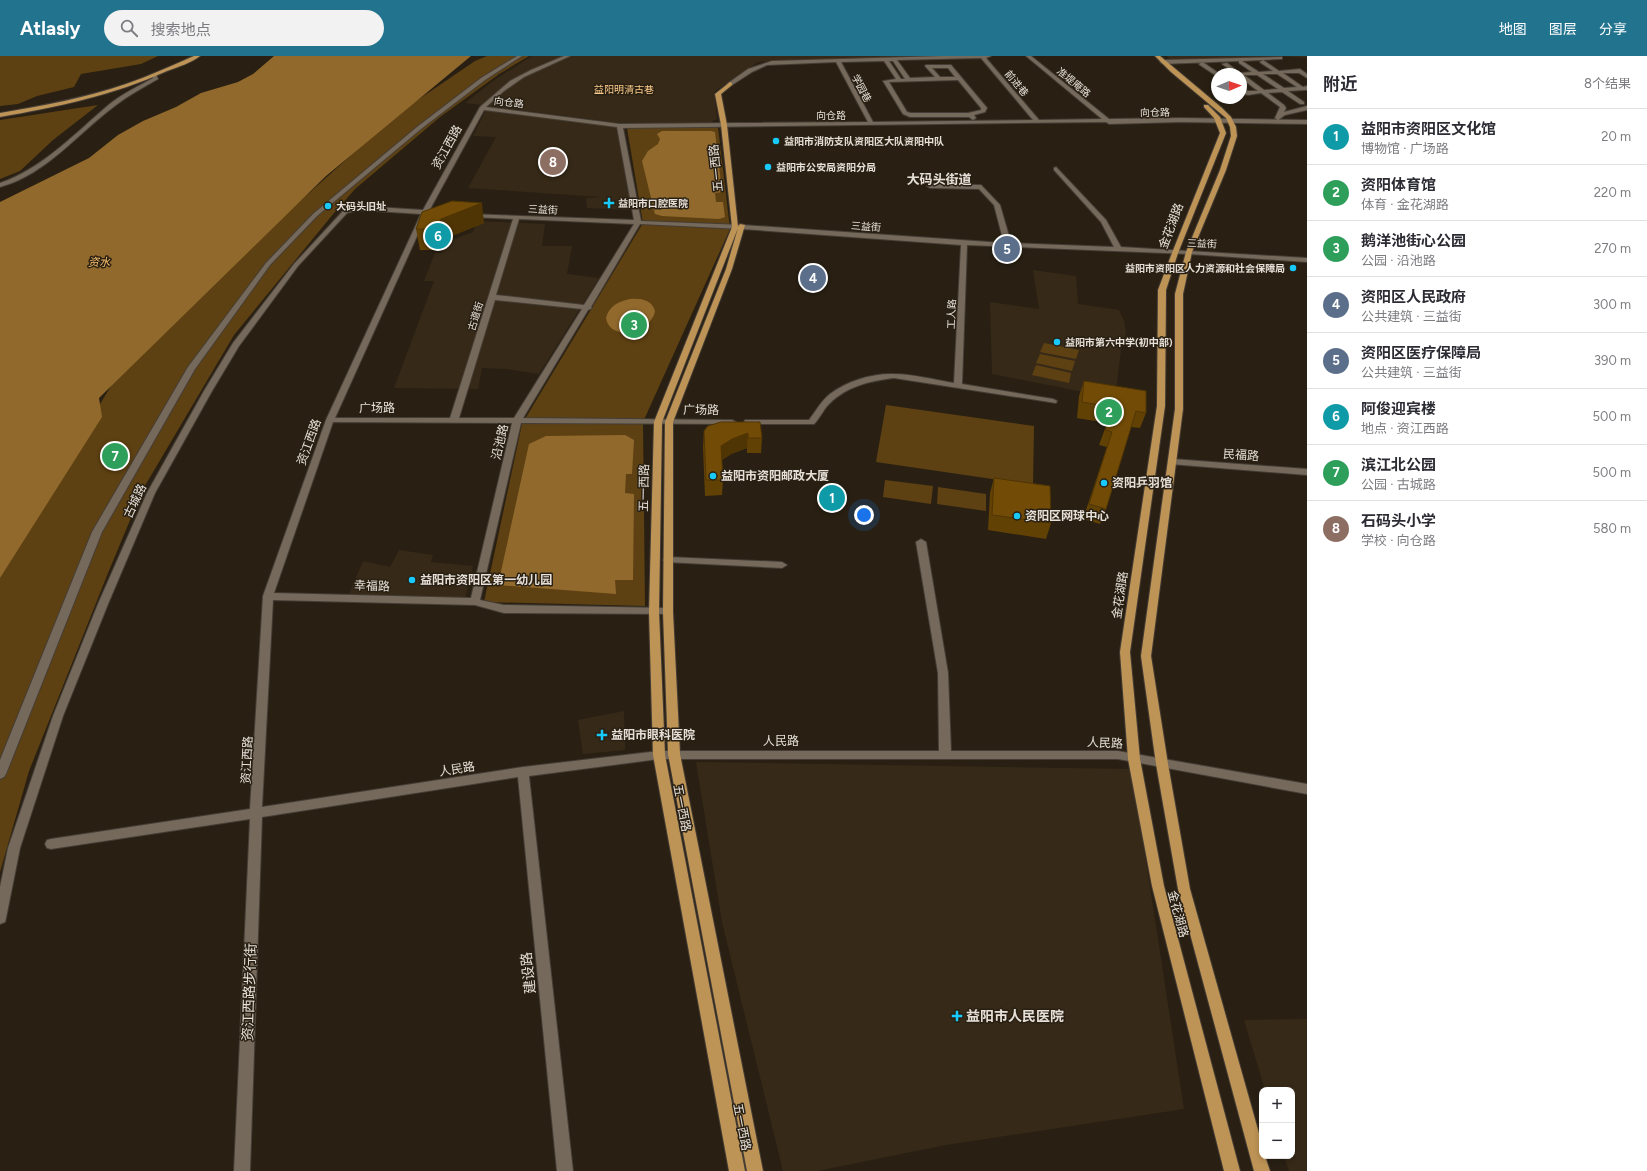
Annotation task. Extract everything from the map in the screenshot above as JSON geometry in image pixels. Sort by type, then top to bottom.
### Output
[{"type":"main road","points":[[0,115],[77,100],[128,85],[198,56]]},
{"type":"main road","points":[[1149,56],[1233,127],[1234,136],[1223,170],[1189,252],[1179,294],[1179,409],[1146,656],[1162,764],[1184,889],[1262,1171]]},
{"type":"main road","points":[[1160,59],[1220,109],[1223,119]]},
{"type":"main road","points":[[730,84],[723,92],[739,227],[729,268],[669,422],[668,612],[674,754],[755,1171]]},
{"type":"main road","name":"金花湖路","points":[[1223,119],[1223,132],[1162,290],[1160,406],[1125,652],[1134,758],[1158,886],[1232,1171]]},
{"type":"main road","name":"五一西路","points":[[737,1171],[659,755],[654,612],[658,422],[739,227]]},
{"type":"street","points":[[0,774],[97,532],[191,369],[268,264],[315,215],[419,128],[483,79],[520,56]]},
{"type":"street","name":"资江西路","points":[[256,812],[268,596],[330,420],[424,212],[482,108],[495,94],[514,80],[568,56]]},
{"type":"street","name":"前进巷","points":[[982,56],[1038,122]]},
{"type":"street","points":[[730,84],[762,64],[989,56]]},
{"type":"street","name":"准堤庵路","points":[[1028,56],[1109,122]]},
{"type":"street","points":[[1160,59],[1280,58]]},
{"type":"street","points":[[894,59],[908,80]]},
{"type":"street","points":[[885,60],[899,80]]},
{"type":"street","name":"学园巷","points":[[838,61],[872,124]]},
{"type":"street","points":[[1241,62],[1302,103]]},
{"type":"street","points":[[1263,62],[1304,88],[1307,92]]},
{"type":"street","points":[[1202,64],[1211,70]]},
{"type":"street","points":[[1225,64],[1230,68]]},
{"type":"street","points":[[938,78],[928,66],[949,66],[959,78],[984,108],[983,111],[970,114],[971,115],[910,115],[905,113],[886,81],[959,78]]},
{"type":"street","points":[[1247,74],[1300,71],[1307,76]]},
{"type":"street","points":[[0,185],[20,178],[42,164],[115,103],[156,78],[154,75]]},
{"type":"street","points":[[1247,80],[1282,106],[1283,108],[1278,118]]},
{"type":"street","points":[[1247,93],[1304,88]]},
{"type":"street","name":"向仓路","points":[[482,108],[620,126],[1109,122],[1278,118],[1307,120]]},
{"type":"street","points":[[1278,118],[1283,114],[1307,108]]},
{"type":"street","points":[[971,115],[976,123]]},
{"type":"street","name":"向仓路","points":[[1223,119],[1307,120]]},
{"type":"street","points":[[620,126],[638,223]]},
{"type":"street","points":[[1056,169],[1104,221],[1119,250]]},
{"type":"street","points":[[930,186],[981,187],[997,204],[1008,245]]},
{"type":"street","name":"古城路","points":[[0,918],[14,848],[58,716],[103,604],[151,493],[208,391],[236,345],[296,265],[345,212],[359,208],[424,212]]},
{"type":"street","points":[[424,212],[440,213]]},
{"type":"street","name":"三益街","points":[[462,214],[516,218],[739,227],[964,243],[1175,253],[1189,252],[1307,260]]},
{"type":"street","name":"古道街","points":[[454,420],[516,218]]},
{"type":"street","name":"沿池路","points":[[475,602],[517,421],[588,308],[638,223]]},
{"type":"street","name":"工人路","points":[[958,385],[964,243]]},
{"type":"street","points":[[491,297],[588,308]]},
{"type":"street","name":"广场路","points":[[330,420],[811,422],[826,401],[847,386],[860,380],[875,377],[894,376],[1053,401]]},
{"type":"street","name":"民福路","points":[[1173,462],[1307,472]]},
{"type":"street","points":[[921,542],[944,674],[945,755]]},
{"type":"street","points":[[668,560],[782,565]]},
{"type":"street","name":"幸福路","points":[[268,596],[475,602]]},
{"type":"street","points":[[475,602],[504,609],[668,612]]},
{"type":"street","name":"人民路","points":[[51,844],[523,772],[674,754],[1118,755],[1307,789]]},
{"type":"street","name":"建设路","points":[[523,772],[565,1171]]},
{"type":"street","name":"资江西路步行街","points":[[242,1171],[256,812]]},
{"type":"shaded area","points":[[0,56],[158,56],[141,64],[81,74],[74,87],[37,96],[18,104],[0,106]]},
{"type":"shaded area","points":[[487,56],[529,56],[499,74],[440,117],[355,189],[234,335],[143,489],[29,771],[0,872],[0,569],[131,353],[397,114],[475,61]]},
{"type":"shaded area","name":"益阳明清古巷","points":[[532,56],[906,57],[758,62],[714,92],[717,119],[710,123],[621,123],[465,103],[493,81]]},
{"type":"shaded area","points":[[1167,56],[1280,56],[1174,60],[1169,59]]},
{"type":"shaded area","points":[[1280,56],[1307,56],[1307,58]]},
{"type":"shaded area","points":[[98,105],[53,140],[20,171],[0,179],[0,120]]},
{"type":"shaded area","points":[[486,110],[616,127],[632,210],[587,208],[586,198],[601,197],[468,188],[496,137],[473,136]]},
{"type":"shaded area","points":[[718,127],[730,229],[643,422],[645,606],[484,602],[522,424],[643,223],[627,128]]},
{"type":"shaded area","points":[[477,221],[545,224],[542,246],[572,246],[567,274],[599,278],[539,374],[507,369],[482,368],[478,389],[394,388],[434,281],[424,281],[435,253],[442,253],[446,242],[473,232]]},
{"type":"shaded area","name":"益阳市第六中学(初中部)","points":[[1033,270],[1076,276],[1078,304],[1119,310],[1124,321],[1126,333],[1121,350],[1115,398],[992,374],[990,302],[1039,309]]},
{"type":"shaded area","points":[[1044,343],[1079,350],[1076,359],[1040,352]]},
{"type":"shaded area","points":[[1040,354],[1075,361],[1072,371],[1036,363]]},
{"type":"shaded area","points":[[1036,365],[1071,373],[1069,383],[1032,375]]},
{"type":"shaded area","points":[[886,405],[1034,426],[1033,485],[876,462]]},
{"type":"shaded area","points":[[885,480],[933,486],[931,504],[883,497]]},
{"type":"shaded area","points":[[938,487],[986,494],[986,511],[937,504]]},
{"type":"shaded area","name":"益阳市资阳区第一幼儿园","points":[[399,550],[433,555],[431,562],[473,566],[465,599],[349,594],[363,561],[390,567]]},
{"type":"shaded area","name":"益阳市眼科医院","points":[[624,711],[625,750],[583,754],[578,720]]},
{"type":"shaded area","name":"益阳市人民医院","points":[[696,762],[1132,769],[1184,1109],[946,1145],[817,1171],[783,1171],[722,922]]},
{"type":"shaded area","points":[[1307,1019],[1307,1171],[1289,1171],[1285,1159],[1295,1159],[1295,1087],[1264,1087],[1244,1020]]},
{"type":"water","name":"资水","points":[[274,56],[471,56],[326,176],[99,398],[102,417],[0,578],[0,202],[89,158],[118,135],[143,121],[176,107],[201,93],[238,82],[253,74]]},
{"type":"water","points":[[662,131],[715,132],[722,192],[715,193],[716,202],[723,202],[725,217],[719,219],[662,216],[655,214],[642,161],[648,151],[658,144],[660,139],[657,134]]},
{"type":"water","points":[[630,299],[642,299],[649,302],[654,307],[655,311],[652,318],[647,324],[631,332],[615,330],[609,326],[606,318],[607,314],[615,305]]},
{"type":"water","points":[[625,435],[634,440],[632,474],[626,474],[625,493],[634,494],[633,580],[615,580],[616,594],[498,585],[529,444],[546,436]]},
{"type":"building","points":[[452,201],[482,203],[441,219],[437,229],[416,229],[422,212]]},
{"type":"building","points":[[1084,381],[1146,391],[1146,413],[1136,411],[1106,509],[1089,504],[1112,432],[1105,430],[1112,407],[1082,402]]},
{"type":"building","points":[[721,422],[760,422],[762,438],[748,438],[748,433],[732,439],[721,446],[723,480],[706,480],[704,431],[708,426]]},
{"type":"building","points":[[994,478],[1050,486],[1051,523],[992,515]]},
{"type":"place","name":"益阳市消防支队资阳区大队资阳中队","points":[[776,141]]},
{"type":"place","name":"石码头小学","points":[[553,162]]},
{"type":"place","name":"益阳市公安局资阳分局","points":[[768,167]]},
{"type":"place","name":"益阳市口腔医院","points":[[609,203]]},
{"type":"place","name":"大码头旧址","points":[[328,206]]},
{"type":"place","name":"阿俊迎宾楼","points":[[438,236]]},
{"type":"place","name":"资阳区医疗保障局","points":[[1007,249]]},
{"type":"place","name":"益阳市资阳区人力资源和社会保障局","points":[[1293,268]]},
{"type":"place","name":"资阳区人民政府","points":[[813,278]]},
{"type":"place","name":"鹅洋池街心公园","points":[[634,325]]},
{"type":"place","name":"益阳市第六中学(初中部)","points":[[1057,342]]},
{"type":"place","name":"资阳体育馆","points":[[1109,412]]},
{"type":"place","name":"滨江北公园","points":[[115,456]]},
{"type":"place","name":"益阳市资阳邮政大厦","points":[[713,476]]},
{"type":"place","name":"资阳乒羽馆","points":[[1104,483]]},
{"type":"place","name":"益阳市资阳区文化馆","points":[[832,498]]},
{"type":"place","name":"资阳区网球中心","points":[[1017,516]]},
{"type":"place","name":"益阳市资阳区第一幼儿园","points":[[412,580]]},
{"type":"place","name":"益阳市眼科医院","points":[[602,735]]},
{"type":"place","name":"益阳市人民医院","points":[[957,1016]]},
{"type":"district","name":"大码头街道","points":[[939,179]]}]
